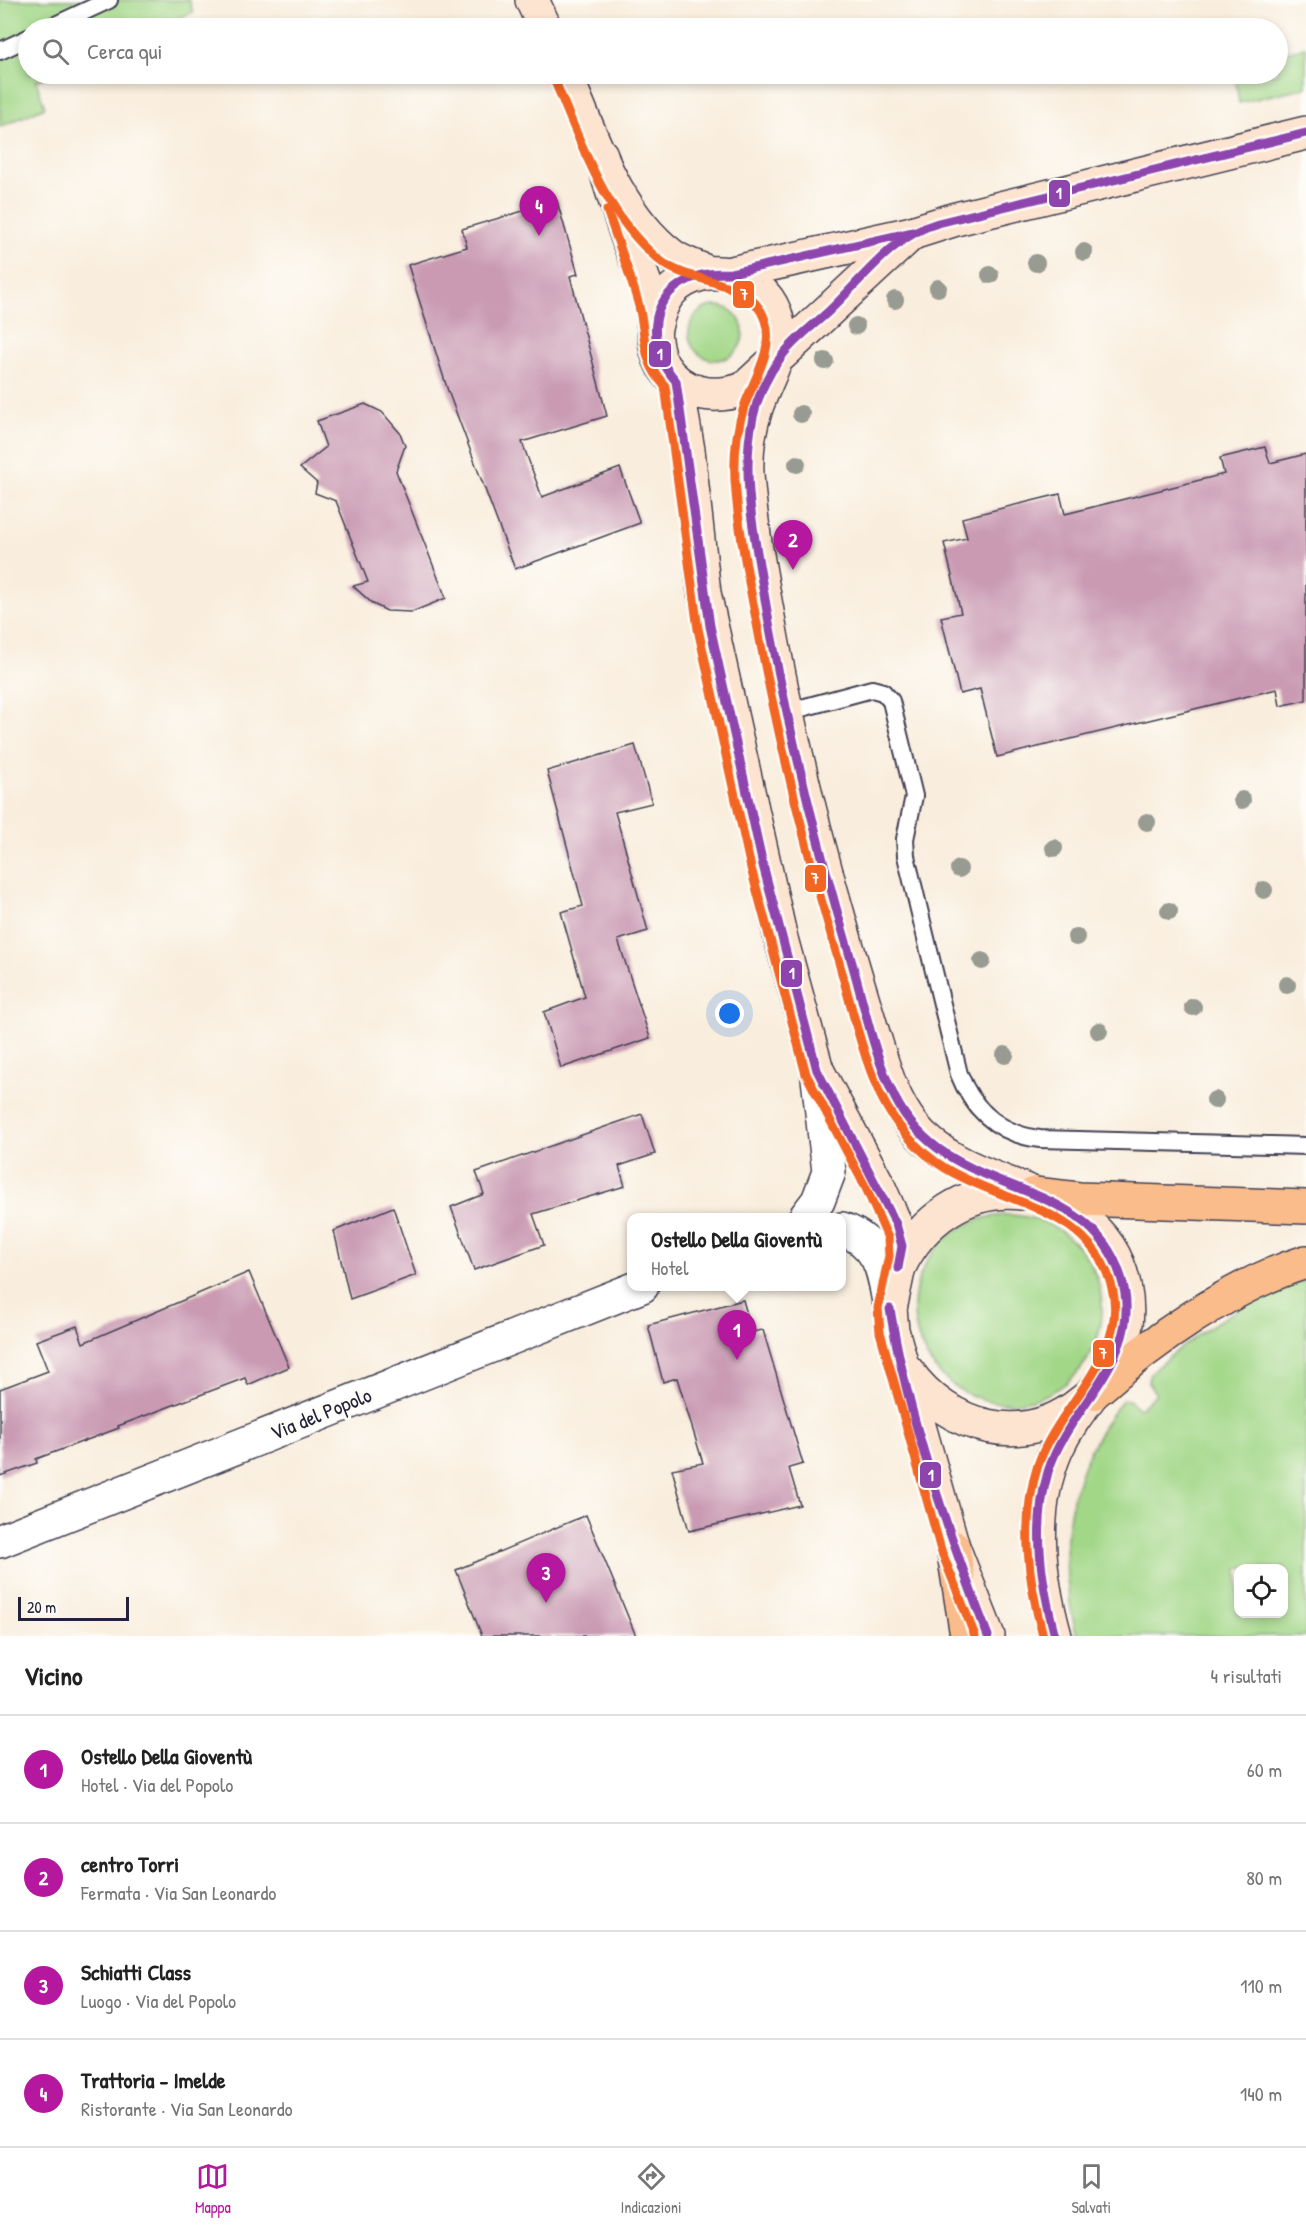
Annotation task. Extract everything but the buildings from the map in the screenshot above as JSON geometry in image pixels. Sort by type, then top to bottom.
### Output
[{"type":"highway","points":[[1034,1194],[1079,1199],[1306,1207]]},
{"type":"highway","points":[[1094,1393],[1154,1346],[1222,1300],[1259,1279],[1306,1262]]},
{"type":"highway","points":[[953,1547],[967,1636]]},
{"type":"main road","points":[[532,0],[540,18]]},
{"type":"main road","points":[[569,84],[613,184],[645,231],[672,256],[750,282],[766,297],[776,316],[778,360],[754,414],[747,469],[762,582],[787,712],[838,915],[895,1099],[914,1127],[939,1151],[982,1175],[1054,1201],[1090,1224],[1104,1239],[1116,1259],[1124,1282],[1127,1306],[1126,1329],[1108,1374],[1059,1445],[1042,1499],[1039,1534],[1040,1564],[1055,1636]]},
{"type":"main road","points":[[655,328],[660,308],[672,291],[689,279],[912,233],[967,216],[1306,133]]},
{"type":"main road","points":[[601,155],[650,299],[656,348],[663,366],[676,381],[692,390],[709,395],[727,394],[744,389],[778,360],[912,233]]},
{"type":"main road","points":[[676,381],[688,450],[700,567],[712,635],[763,865],[817,1070],[896,1224],[902,1246],[890,1309],[897,1351],[953,1547],[988,1636]]},
{"type":"main road","points":[[898,1268],[920,1232],[953,1206],[993,1193],[1034,1194]]},
{"type":"main road","points":[[897,1351],[908,1372],[922,1391],[940,1407],[961,1419],[984,1426],[1007,1429],[1031,1427],[1075,1408],[1094,1393]]},
{"type":"street","points":[[809,1213],[818,1201],[829,1172],[817,1070]]},
{"type":"street","points":[[846,1231],[860,1236],[878,1258],[890,1309]]},
{"type":"street","name":"Via del Popolo","points":[[0,1541],[632,1291]]},
{"type":"lane","points":[[70,18],[109,0]]},
{"type":"lane","points":[[0,51],[18,43]]},
{"type":"lane","points":[[787,712],[872,689],[883,693],[891,701],[914,796],[905,839],[906,856],[959,1074],[971,1098],[988,1119],[1013,1134],[1040,1139],[1306,1146]]},
{"type":"green space","points":[[0,0],[189,0],[193,12],[179,18],[18,18],[18,84],[37,84],[45,107],[0,127]]},
{"type":"green space","points":[[1306,47],[1306,87],[1239,103],[1236,84],[1288,84],[1288,52]]},
{"type":"green space","points":[[716,306],[726,308],[735,314],[741,323],[743,333],[741,343],[735,352],[726,358],[716,360],[706,358],[697,352],[691,343],[689,333],[691,323],[697,314],[706,308]]},
{"type":"green space","points":[[1008,1215],[1044,1222],[1060,1231],[1074,1243],[1086,1257],[1095,1273],[1102,1309],[1095,1345],[1086,1361],[1074,1375],[1060,1387],[1044,1396],[1008,1403],[972,1396],[956,1387],[942,1375],[930,1361],[921,1345],[914,1309],[921,1273],[930,1257],[942,1243],[956,1231],[972,1222]]},
{"type":"green space","points":[[1306,1280],[1306,1636],[1077,1636],[1070,1604],[1067,1542],[1070,1512],[1089,1453],[1123,1399],[1129,1400],[1139,1409],[1156,1394],[1148,1382],[1150,1373],[1185,1344],[1223,1318],[1263,1296]]},
{"type":"transit line","name":"7","points":[[556,84],[608,199],[639,241],[671,268],[733,288],[746,296],[757,306],[765,320],[767,331],[765,354],[744,407],[736,443],[735,480],[741,534],[773,705],[801,826],[860,1039],[880,1094],[892,1116],[907,1136],[935,1161],[968,1180],[1042,1211],[1064,1223],[1084,1238],[1100,1258],[1111,1284],[1115,1309],[1111,1332],[1103,1355],[1048,1442],[1032,1486],[1028,1550],[1033,1594],[1043,1636]]},
{"type":"transit line","name":"1","points":[[1055,1636],[1042,1575],[1040,1554],[1040,1513],[1043,1493],[1058,1447],[1102,1378],[1115,1355],[1124,1331],[1126,1305],[1121,1277],[1104,1243],[1079,1218],[1049,1201],[981,1173],[948,1156],[919,1132],[895,1098],[881,1066],[825,869],[801,774],[770,630],[752,521],[748,479],[753,417],[768,378],[786,350],[892,248],[921,229],[1306,133]]},
{"type":"transit line","name":"7","points":[[607,210],[637,299],[647,354],[656,375],[665,386],[698,629],[751,868],[806,1074],[866,1188],[888,1238],[889,1256],[878,1308],[880,1332],[941,1550],[975,1636]]},
{"type":"transit line","name":"1","points":[[898,1268],[902,1246],[896,1224],[817,1070],[763,865],[710,626],[676,381],[660,354],[656,340],[656,326],[658,312],[665,299],[675,288],[695,277],[731,273],[913,232]]},
{"type":"transit line","name":"1","points":[[890,1309],[918,1433],[958,1557],[988,1636]]},
{"type":"place","name":"Trattoria - Imelde","points":[[539,236]]},
{"type":"place","name":"centro Torri","points":[[793,570]]},
{"type":"place","name":"Ostello Della Gioventù","points":[[737,1360]]},
{"type":"place","name":"Schiatti Class","points":[[546,1603]]}]
